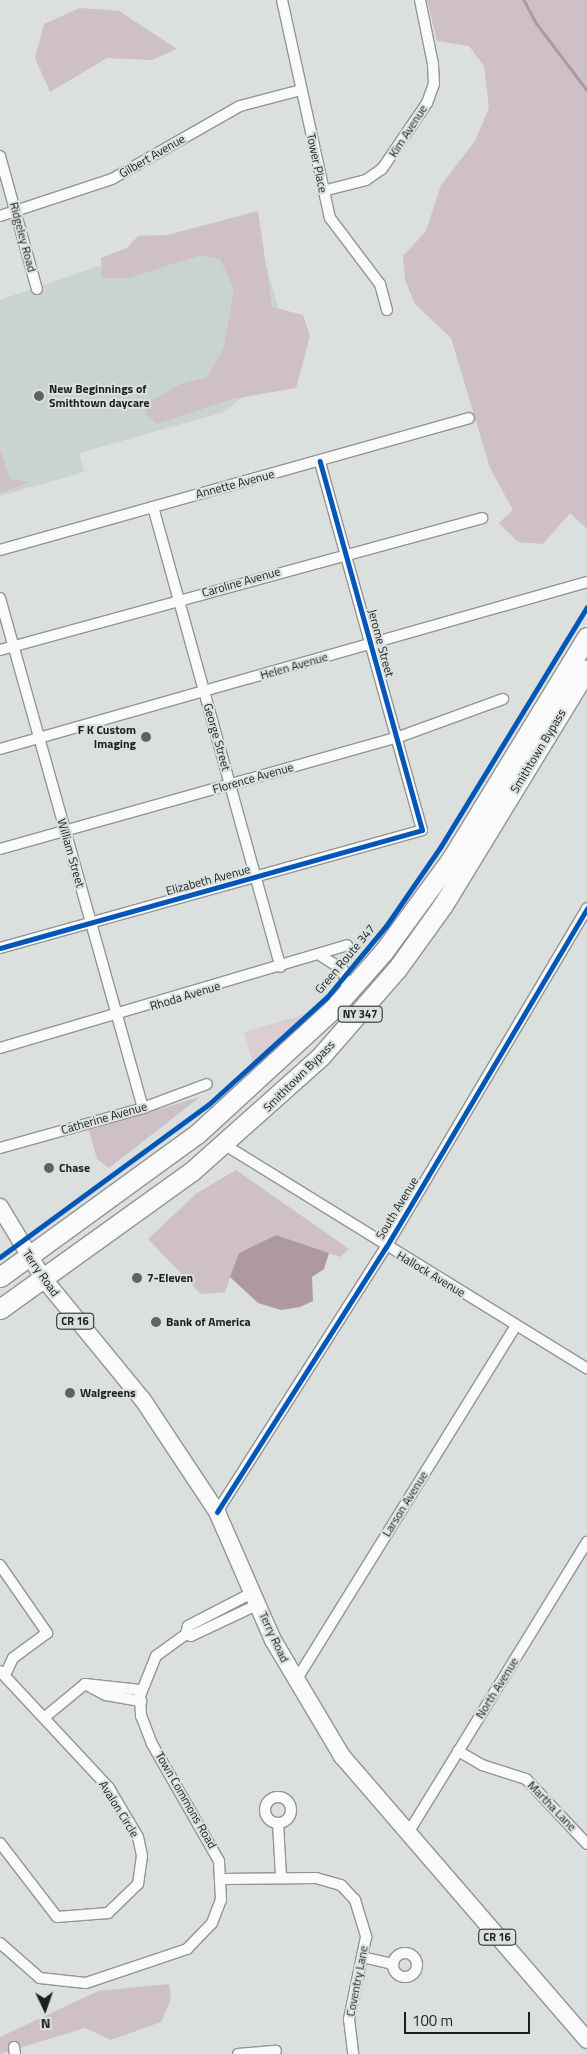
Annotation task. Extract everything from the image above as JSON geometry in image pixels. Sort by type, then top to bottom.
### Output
[{"type":"highway","name":"Smithtown Bypass","points":[[0,1277],[210,1125],[348,993],[452,858],[587,637]]},
{"type":"highway","name":"Smithtown Bypass","points":[[0,1309],[225,1145],[306,1071],[397,969],[458,882],[587,669]]},
{"type":"main road","name":"Terry Road","points":[[0,1207],[29,1257],[143,1400],[217,1512],[295,1682],[342,1756],[587,2040]]},
{"type":"street","name":"Tower Place","points":[[282,0],[330,218],[380,284],[387,310]]},
{"type":"street","name":"Kim Avenue","points":[[323,191],[366,180],[382,169],[427,104],[434,84],[433,64],[420,0]]},
{"type":"street","name":"Gilbert Avenue","points":[[0,216],[16,212],[136,168],[240,106],[301,90]]},
{"type":"street","name":"Ridgeley Road","points":[[0,156],[36,289]]},
{"type":"street","name":"Annette Avenue","points":[[0,550],[469,418]]},
{"type":"street","name":"Jerome Street","points":[[320,461],[422,830]]},
{"type":"street","name":"George Street","points":[[153,507],[281,967]]},
{"type":"street","name":"Caroline Avenue","points":[[0,650],[346,552],[482,518]]},
{"type":"street","name":"Helen Avenue","points":[[0,749],[587,582]]},
{"type":"street","name":"William Street","points":[[0,598],[143,1108]]},
{"type":"street","name":"Florence Avenue","points":[[0,849],[396,738],[503,699]]},
{"type":"street","name":"Elizabeth Avenue","points":[[0,948],[422,830]]},
{"type":"street","name":"South Avenue","points":[[217,1512],[386,1247],[587,908]]},
{"type":"street","name":"Rhoda Avenue","points":[[0,1048],[117,1016],[347,946]]},
{"type":"street","points":[[320,955],[340,967],[348,993]]},
{"type":"street","name":"Catherine Avenue","points":[[0,1148],[143,1108],[207,1084]]},
{"type":"street","name":"Hallock Avenue","points":[[225,1145],[386,1247],[587,1369]]},
{"type":"street","name":"Larson Avenue","points":[[295,1682],[516,1326]]},
{"type":"street","name":"North Avenue","points":[[408,1833],[587,1542]]},
{"type":"street","points":[[0,1565],[47,1633],[13,1658],[3,1672]]},
{"type":"street","name":"Town Commons Road","points":[[0,1944],[40,1978],[86,1983],[187,1949],[212,1923],[223,1879],[216,1851],[144,1727],[141,1690],[156,1656],[186,1634],[188,1626],[256,1598]]},
{"type":"street","name":"Avalon Circle","points":[[0,1843],[57,1917],[108,1913],[138,1884],[142,1856],[138,1837],[109,1788],[3,1672]]},
{"type":"street","points":[[45,1717],[85,1684],[141,1690]]},
{"type":"street","points":[[85,1684],[106,1695],[141,1701]]},
{"type":"street","name":"Martha Lane","points":[[458,1751],[482,1765],[526,1779],[587,1844]]},
{"type":"street","points":[[278,1823],[281,1876]]},
{"type":"street","name":"Coventry Lane","points":[[223,1879],[281,1876],[316,1878],[341,1885],[355,1900],[365,1923],[362,1957],[349,2019],[353,2054]]},
{"type":"street","points":[[362,1957],[392,1964]]},
{"type":"street","points":[[238,2054],[276,2051]]},
{"type":"shaded area","points":[[427,0],[587,0],[587,529],[570,513],[543,544],[518,542],[499,523],[513,510],[490,468],[451,338],[415,304],[405,280],[403,256],[426,231],[441,185],[475,141],[489,108],[484,66],[469,46],[437,41]]},
{"type":"shaded area","points":[[80,8],[119,11],[177,49],[152,60],[107,58],[50,92],[35,58],[44,24]]},
{"type":"shaded area","points":[[258,211],[272,307],[303,315],[310,336],[296,388],[232,399],[157,424],[145,414],[151,401],[183,383],[207,377],[224,348],[234,289],[220,259],[201,255],[129,278],[102,278],[101,258],[127,248],[138,236],[167,235]]},
{"type":"shaded area","points":[[251,214],[286,333],[275,370],[224,412],[79,453],[84,472],[0,496],[0,300]]},
{"type":"shaded area","points":[[0,450],[10,479],[30,482],[0,493]]},
{"type":"shaded area","points":[[313,1012],[307,1021],[254,1068],[244,1032]]},
{"type":"shaded area","points":[[200,1097],[109,1168],[97,1159],[89,1130]]},
{"type":"shaded area","points":[[236,1170],[349,1249],[340,1257],[276,1235],[239,1253],[225,1292],[201,1294],[148,1239],[197,1193]]},
{"type":"shaded area","points":[[276,1235],[329,1253],[324,1269],[312,1277],[313,1301],[300,1307],[281,1310],[258,1303],[230,1277],[239,1253]]},
{"type":"shaded area","points":[[169,1984],[171,1999],[161,2022],[111,2040],[85,2028],[0,2054],[0,2037],[98,1991]]},
{"type":"waterway","points":[[524,0],[537,24],[587,90]]},
{"type":"cycle path","points":[[0,948],[422,830],[320,461]]},
{"type":"cycle path","name":"Green Route 347","points":[[0,1257],[209,1104],[327,997],[386,926],[441,846],[587,607]]},
{"type":"cycle path","points":[[217,1512],[386,1247],[587,908]]},
{"type":"place","name":"New Beginnings of Smithtown daycare","points":[[39,396]]},
{"type":"place","name":"F K Custom Imaging","points":[[146,737]]},
{"type":"place","name":"Chase","points":[[49,1168]]},
{"type":"place","name":"7-Eleven","points":[[137,1278]]},
{"type":"place","name":"Bank of America","points":[[156,1322]]},
{"type":"place","name":"Walgreens","points":[[70,1393]]}]
